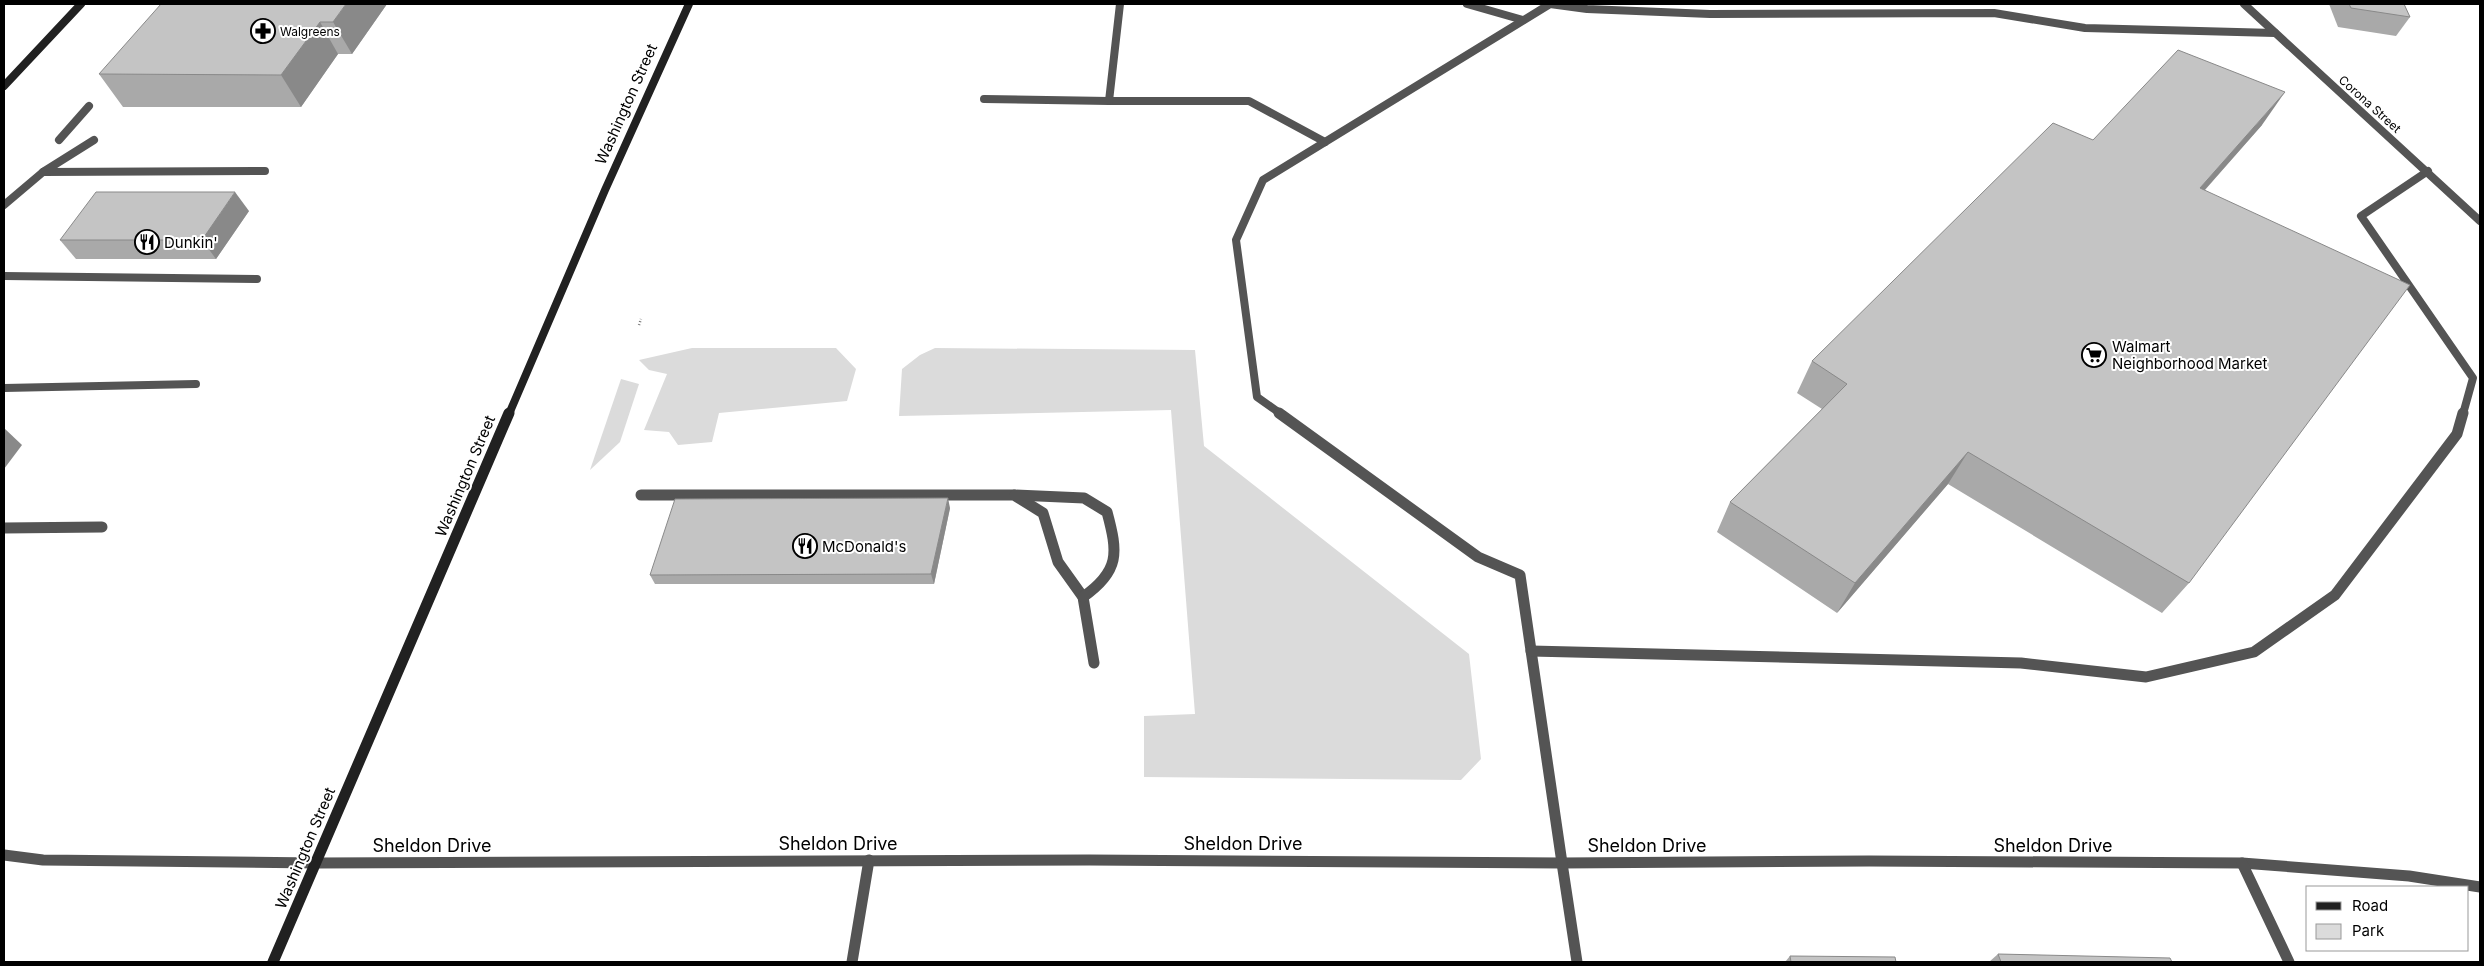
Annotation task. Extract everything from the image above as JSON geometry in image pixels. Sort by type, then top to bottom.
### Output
[{"type":"main road","points":[[4,86],[81,4]]},
{"type":"main road","name":"Washington Street","points":[[273,962],[601,200],[689,4]]},
{"type":"street","points":[[1108,101],[1120,4]]},
{"type":"street","points":[[1467,4],[1523,20]]},
{"type":"street","points":[[1577,962],[1520,575],[1478,557],[1257,397],[1236,240],[1263,180],[1550,4],[1587,9],[1710,14],[1994,13],[2084,28],[2275,33]]},
{"type":"street","name":"Corona Street","points":[[2244,4],[2428,171],[2480,221]]},
{"type":"street","points":[[984,99],[1249,101],[1325,142]]},
{"type":"street","points":[[59,140],[89,106]]},
{"type":"street","points":[[4,205],[42,172],[94,140]]},
{"type":"street","points":[[42,172],[265,171]]},
{"type":"street","points":[[1531,651],[2021,663],[2146,677],[2254,652],[2334,595],[2457,434],[2473,378],[2362,216],[2428,171]]},
{"type":"street","points":[[4,276],[257,280]]},
{"type":"street","points":[[4,388],[196,384]]},
{"type":"street","points":[[641,495],[1014,495],[1084,498],[1107,512],[1115,540],[1114,567],[1100,586],[1083,597]]},
{"type":"street","points":[[1014,495],[1043,513],[1058,562],[1083,597],[1094,663]]},
{"type":"street","points":[[4,528],[102,527]]},
{"type":"street","name":"Sheldon Drive","points":[[4,855],[43,860],[317,863],[869,860],[2242,863],[2409,876],[2480,887]]},
{"type":"street","points":[[852,962],[869,860]]},
{"type":"street","points":[[2242,863],[2289,962]]},
{"type":"path","points":[[639,325],[641,319]]},
{"type":"green space","points":[[692,348],[836,348],[856,369],[847,401],[719,413],[712,442],[678,445],[669,432],[644,430],[667,374],[649,370],[639,360]]},
{"type":"green space","points":[[935,348],[1195,350],[1204,446],[1469,654],[1481,759],[1461,780],[1144,777],[1144,716],[1195,714],[1171,410],[899,416],[902,369],[920,355]]},
{"type":"green space","points":[[621,379],[639,384],[620,442],[590,470]]},
{"type":"building","points":[[161,4],[346,4],[333,22],[320,22],[281,75],[99,74]]},
{"type":"building","points":[[2349,4],[2404,4],[2410,17],[2351,8]]},
{"type":"building","name":"Walmart Neighborhood Market","points":[[2178,50],[2285,92],[2200,188],[2410,285],[2189,583],[1968,452],[1855,583],[1730,502],[1847,384],[1812,361],[2053,123],[2093,140]]},
{"type":"building","points":[[96,192],[235,192],[202,240],[60,240]]},
{"type":"building","name":"McDonald's","points":[[948,498],[931,574],[650,575],[675,499]]},
{"type":"building","points":[[1998,954],[2170,958],[2172,962],[2001,962]]},
{"type":"building","points":[[1790,956],[1895,957],[1896,962],[1791,962]]},
{"type":"place","name":"Walgreens","points":[[263,31]]},
{"type":"place","name":"Dunkin'","points":[[147,242]]},
{"type":"place","name":"Walmart Neighborhood Market","points":[[2094,355]]},
{"type":"place","name":"McDonald's","points":[[805,546]]}]
